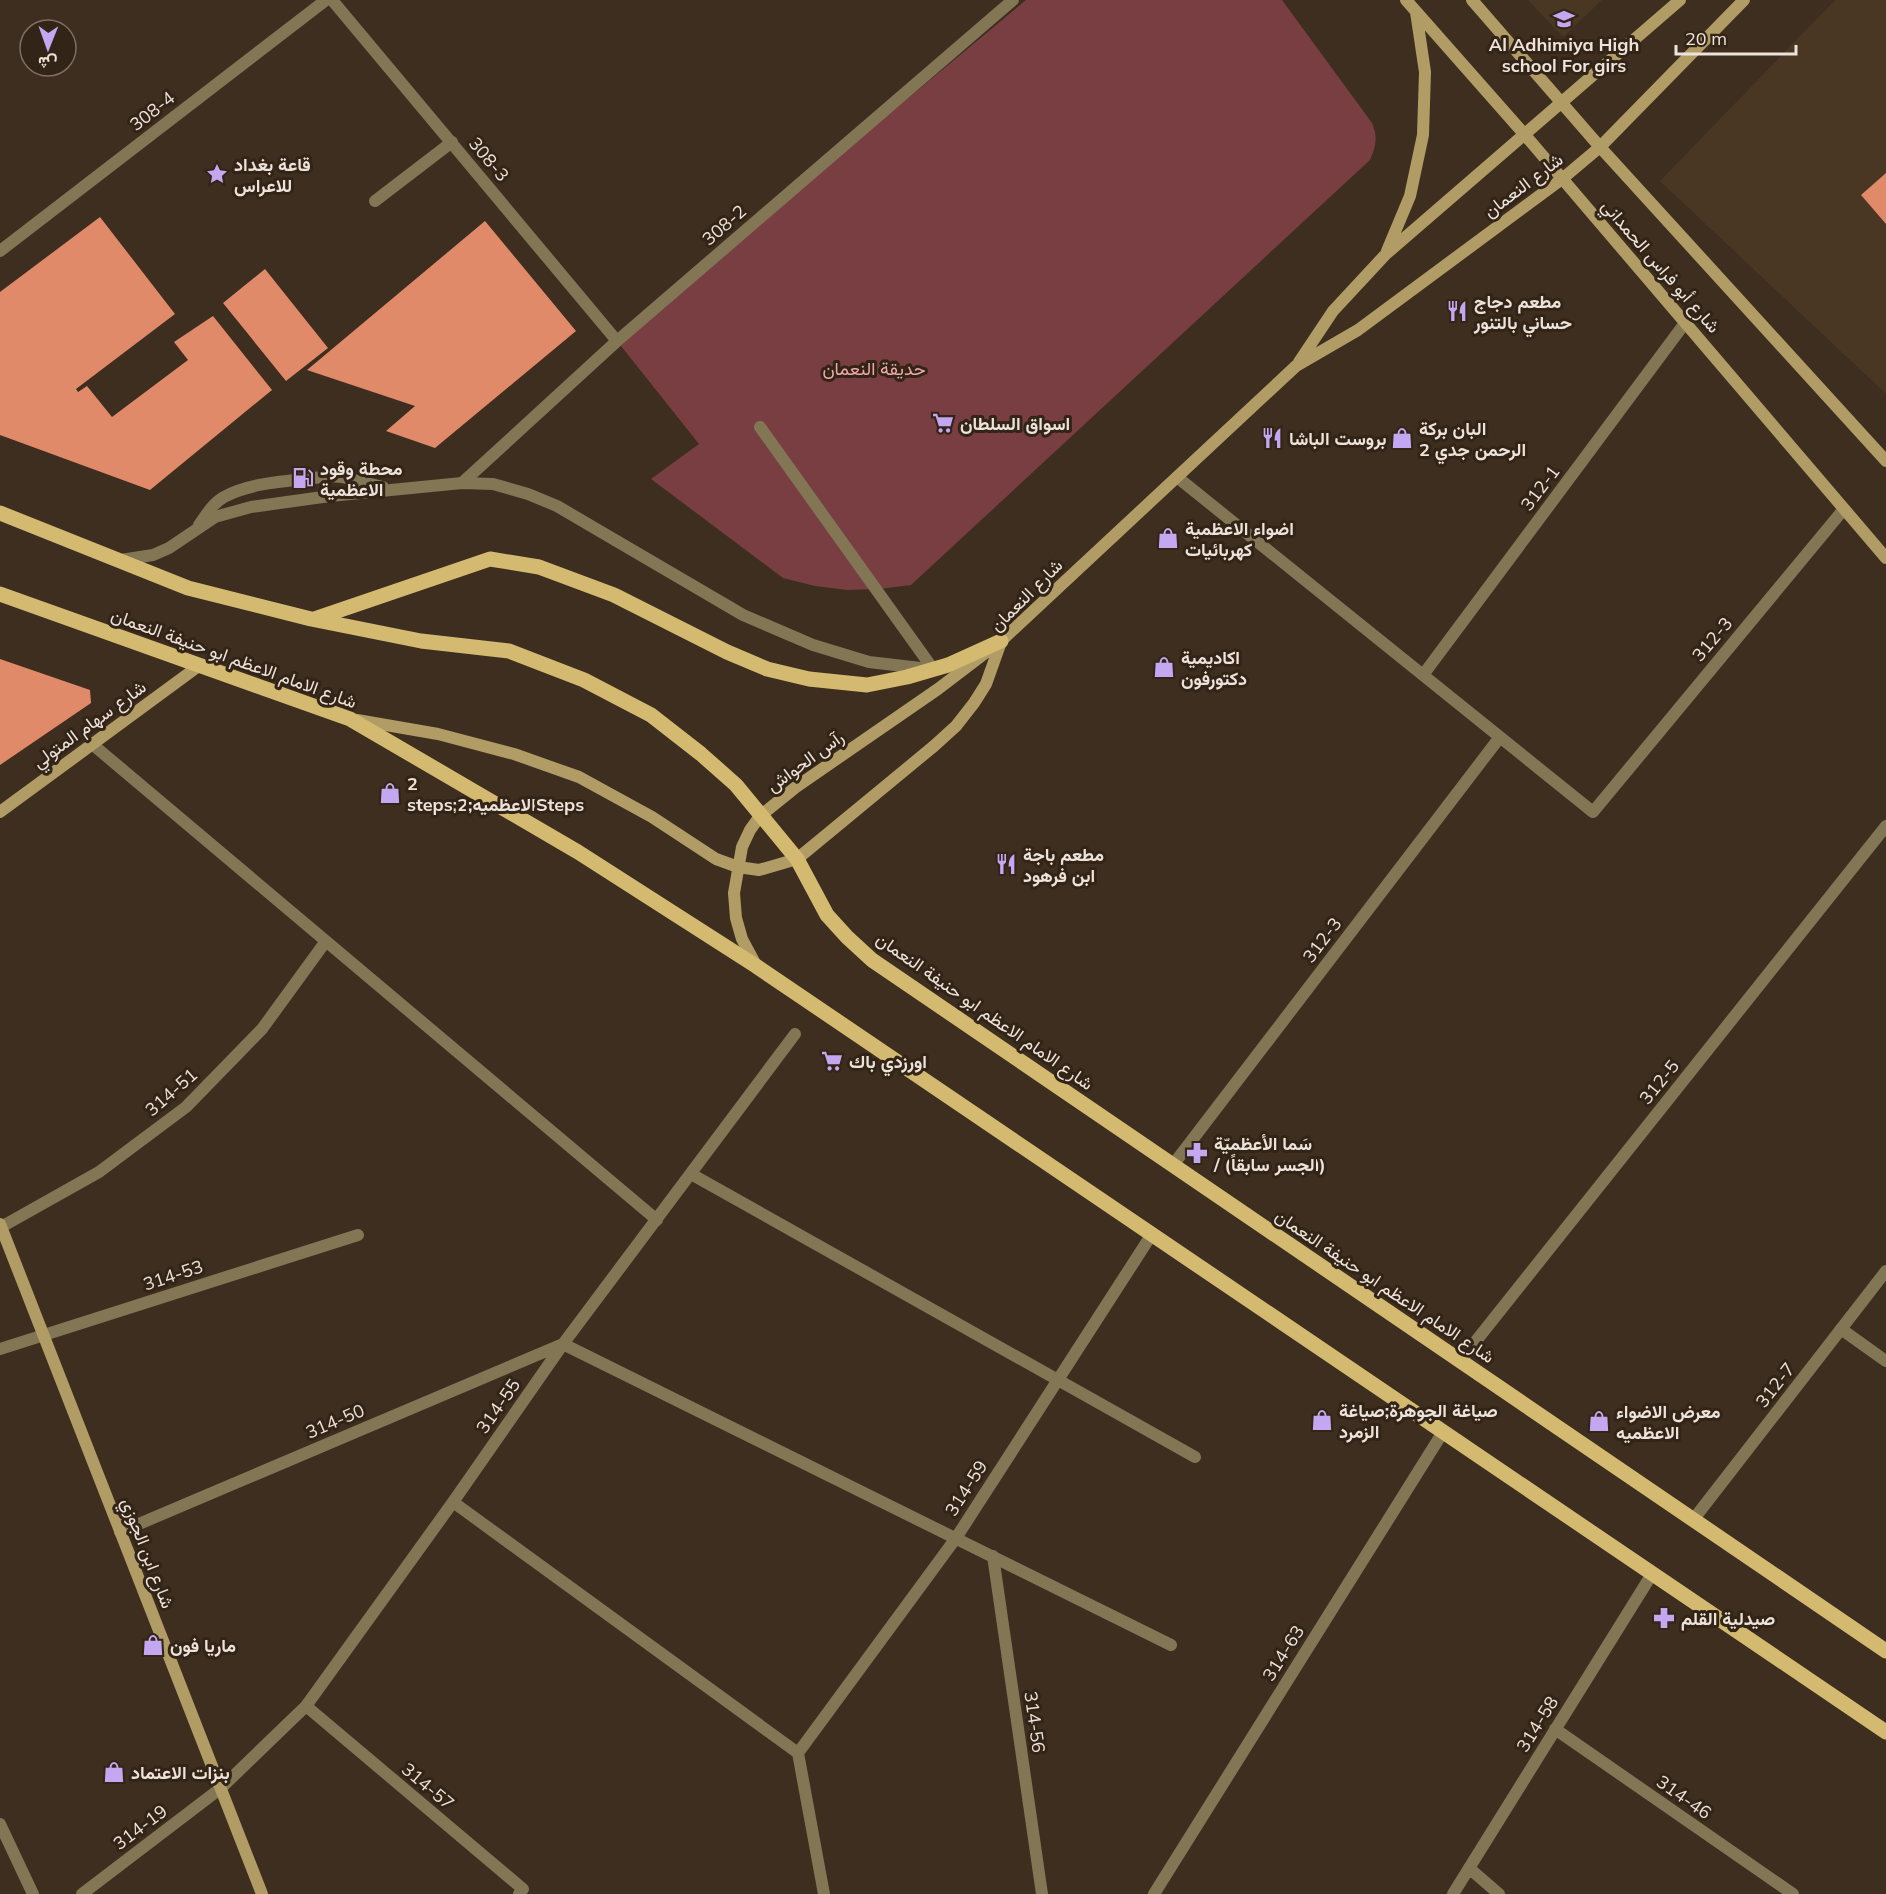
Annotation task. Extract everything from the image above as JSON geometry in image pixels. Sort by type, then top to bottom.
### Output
[{"type":"main road","name":"شارع الامام الاعظم ابو حنيفة النعمان","points":[[0,513],[188,588],[311,619],[421,640],[509,651],[584,680],[651,715],[736,785],[797,859],[827,915],[872,960],[1886,1651]]},
{"type":"main road","points":[[311,619],[490,560],[539,567],[614,596],[727,652],[767,669],[809,679],[867,685],[908,677],[948,665],[1001,641]]},
{"type":"main road","name":"شارع الامام الاعظم ابو حنيفة النعمان","points":[[0,594],[350,719],[578,852],[756,966],[1886,1732]]},
{"type":"street","name":"308-4","points":[[0,252],[326,0]]},
{"type":"street","name":"308-3","points":[[333,0],[617,340]]},
{"type":"street","name":"308-2","points":[[462,483],[617,340],[1013,0]]},
{"type":"street","name":"شارع أبو فراس الحمداني","points":[[1406,0],[1525,135],[1886,558]]},
{"type":"street","name":"شارع أبو فراس الحمداني","points":[[1472,0],[1600,147],[1886,461]]},
{"type":"street","name":"شارع النعمان","points":[[1296,366],[1333,310],[1386,254],[1680,0]]},
{"type":"street","name":"شارع النعمان","points":[[797,859],[956,726],[986,684],[1001,641],[1296,366],[1358,330],[1562,179],[1600,147],[1744,0]]},
{"type":"street","points":[[1386,254],[1410,196],[1423,135],[1425,72],[1416,10]]},
{"type":"street","points":[[375,201],[452,142]]},
{"type":"street","name":"312-1","points":[[1423,675],[1685,323]]},
{"type":"street","points":[[760,427],[933,669]]},
{"type":"street","points":[[198,527],[212,507],[223,498],[248,487],[329,476],[359,480],[390,489]]},
{"type":"street","name":"312-3","points":[[1177,477],[1593,812],[1844,509]]},
{"type":"street","points":[[120,560],[138,559],[169,548],[215,518],[251,507],[390,489],[462,483],[493,484],[528,494],[557,506],[742,615],[813,645],[869,662],[933,669]]},
{"type":"street","name":"رآس الحواش","points":[[756,966],[742,939],[736,918],[734,893],[742,847],[760,816],[796,787],[938,689],[1001,641]]},
{"type":"street","name":"شارع سهام المتولي","points":[[0,812],[200,665]]},
{"type":"street","points":[[350,719],[438,734],[514,754],[579,777],[652,817],[716,859],[738,867],[759,870],[797,859]]},
{"type":"street","name":"312-3","points":[[1173,1165],[1500,737]]},
{"type":"street","points":[[92,744],[657,1220]]},
{"type":"street","name":"312-5","points":[[1460,1360],[1886,826]]},
{"type":"street","name":"314-51","points":[[0,1226],[99,1172],[186,1107],[262,1029],[326,941]]},
{"type":"street","name":"314-55","points":[[221,1788],[306,1706],[563,1344],[795,1034]]},
{"type":"street","points":[[691,1174],[1195,1457]]},
{"type":"street","name":"شارع ابن الجوزي","points":[[0,1226],[262,1894]]},
{"type":"street","name":"314-59","points":[[798,1753],[956,1538],[1152,1234]]},
{"type":"street","name":"314-53","points":[[0,1349],[358,1235]]},
{"type":"street","name":"312-7","points":[[1693,1520],[1886,1271]]},
{"type":"street","points":[[1842,1329],[1886,1361]]},
{"type":"street","points":[[563,1344],[1171,1645]]},
{"type":"street","name":"314-50","points":[[120,1532],[563,1344]]},
{"type":"street","name":"314-63","points":[[1154,1894],[1443,1432]]},
{"type":"street","points":[[453,1502],[798,1753],[824,1894]]},
{"type":"street","name":"314-56","points":[[993,1556],[1042,1894]]},
{"type":"street","name":"314-58","points":[[1453,1894],[1652,1574]]},
{"type":"street","name":"314-57","points":[[306,1706],[522,1889],[519,1894]]},
{"type":"street","name":"314-46","points":[[1555,1729],[1793,1894]]},
{"type":"street","name":"314-19","points":[[82,1894],[221,1788]]},
{"type":"street","points":[[0,1824],[33,1894]]},
{"type":"street","points":[[1469,1868],[1499,1894]]},
{"type":"shaded area","name":"Al Adhimiya High school For girs","points":[[1528,0],[1602,0],[1563,37]]},
{"type":"shaded area","points":[[1835,0],[1886,0],[1886,394],[1660,181]]},
{"type":"green space","name":"حديقة النعمان","points":[[1026,0],[1282,0],[1372,123],[1375,142],[1370,160],[911,585],[847,590],[815,586],[783,578],[651,479],[699,444],[617,341]]},
{"type":"building","points":[[1886,173],[1886,224],[1861,195]]},
{"type":"building","points":[[100,217],[175,314],[76,389],[78,392],[87,386],[112,417],[188,360],[174,342],[213,316],[272,390],[150,490],[0,435],[0,292]]},
{"type":"building","points":[[485,221],[576,331],[435,448],[386,431],[415,406],[307,370]]},
{"type":"building","points":[[265,269],[328,348],[286,381],[223,303]]},
{"type":"building","points":[[0,659],[90,690],[91,703],[0,765]]},
{"type":"place","name":"Al Adhimiya High school For girs","points":[[1564,19]]},
{"type":"place","name":"قاعة بغداد للاعراس","points":[[217,174]]},
{"type":"place","name":"مطعم دجاج حساني بالتنور","points":[[1457,311]]},
{"type":"place","name":"اسواق السلطان","points":[[943,423]]},
{"type":"place","name":"بروست الباشا","points":[[1272,438]]},
{"type":"place","name":"البان بركة الرحمن جدي 2","points":[[1402,438]]},
{"type":"place","name":"محطة وقود الاعظمية","points":[[303,478]]},
{"type":"place","name":"اضواء الاعظمية كهربائيات","points":[[1168,538]]},
{"type":"place","name":"اكاديمية دكتورفون","points":[[1164,667]]},
{"type":"place","name":"2 steps;الاعظميه;2Steps","points":[[390,793]]},
{"type":"place","name":"مطعم باجة ابن فرهود","points":[[1006,864]]},
{"type":"place","name":"اورزدي باك","points":[[832,1061]]},
{"type":"place","name":"سَما الأعظميّة / (الجسر سابقاً)","points":[[1197,1153]]},
{"type":"place","name":"صياغة الجوهرة;صياغة الزمرد","points":[[1322,1420]]},
{"type":"place","name":"معرض الاضواء الاعظميه","points":[[1599,1421]]},
{"type":"place","name":"صيدلية القلم","points":[[1664,1618]]},
{"type":"place","name":"ماريا فون","points":[[153,1645]]},
{"type":"place","name":"بنزات الاعتماد","points":[[114,1772]]}]
